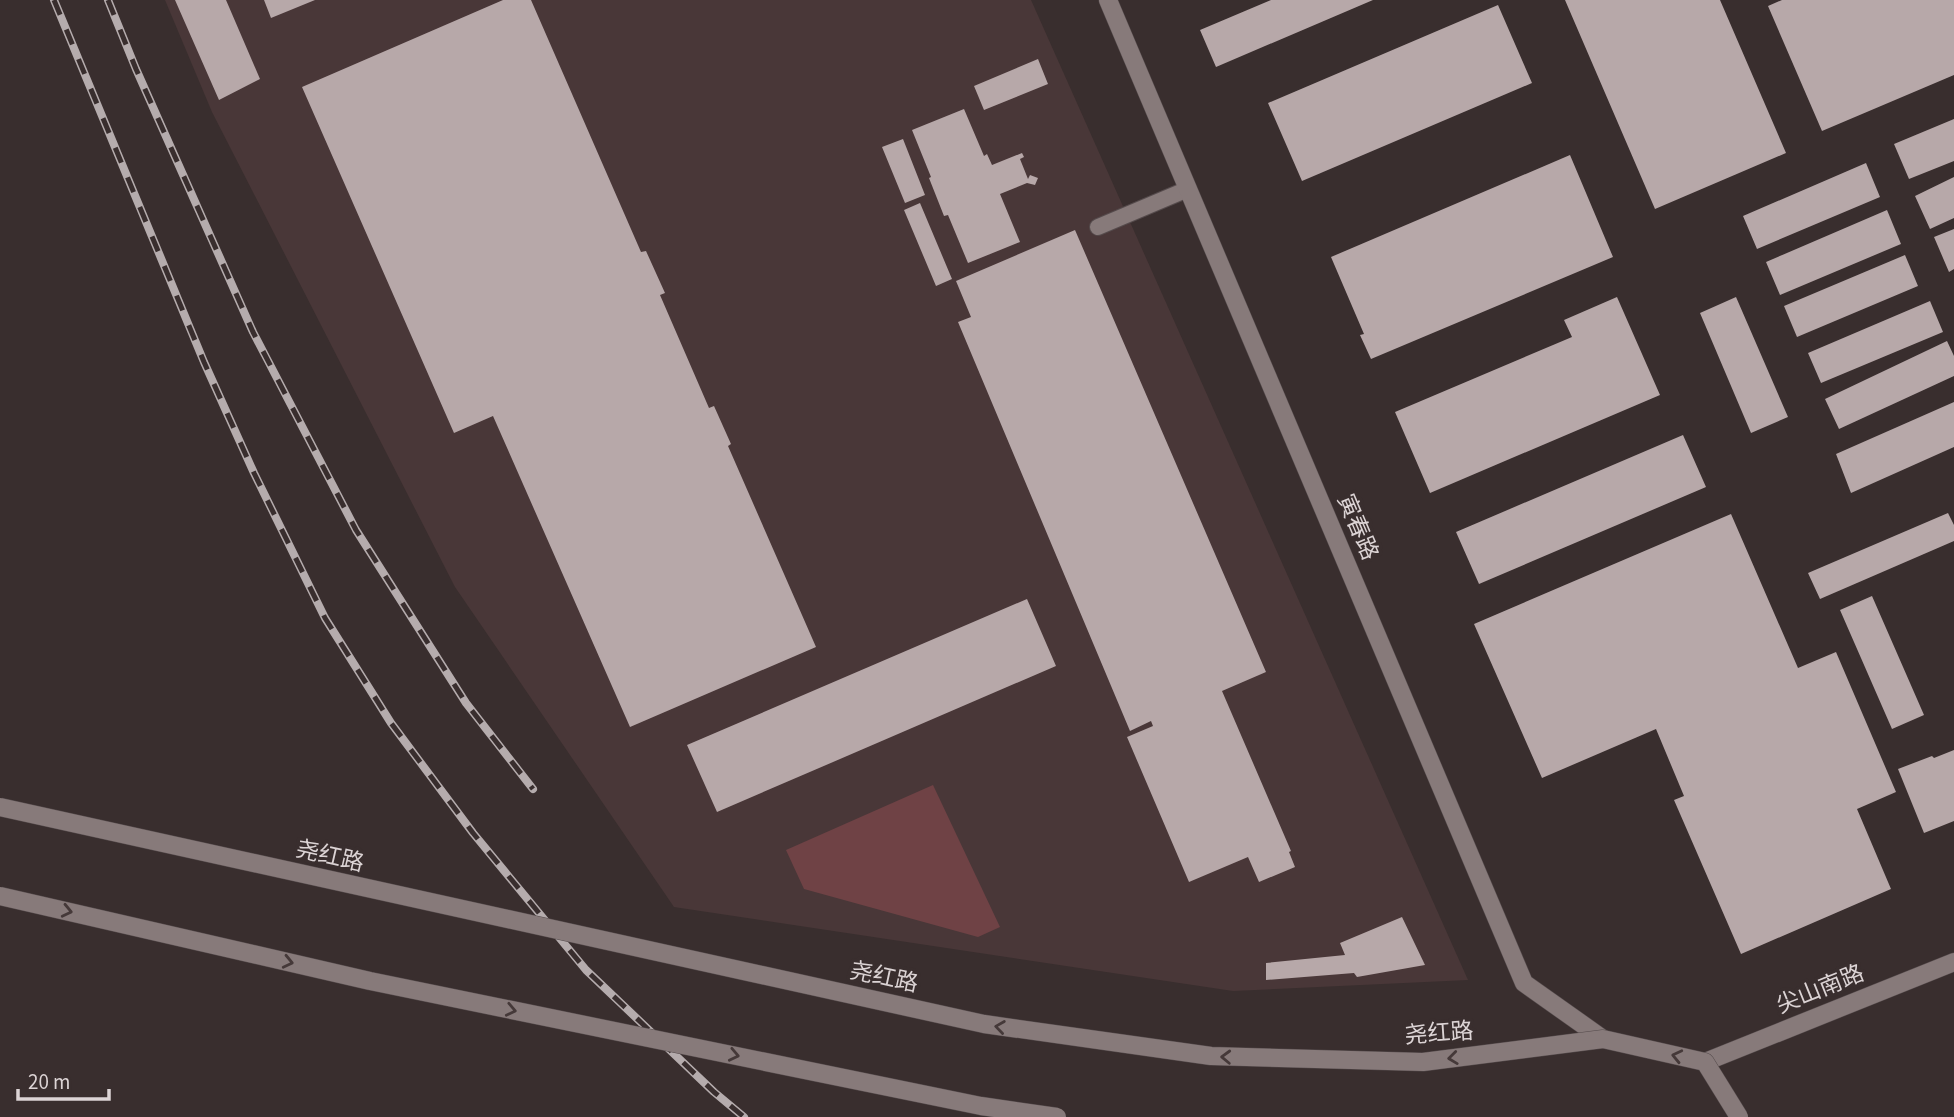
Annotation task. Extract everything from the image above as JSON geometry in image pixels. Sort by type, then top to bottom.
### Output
[{"type":"main road","name":"寅春路","points":[[1108,0],[1524,983],[1603,1039]]},
{"type":"main road","name":"尧红路","points":[[0,807],[984,1024],[1211,1056],[1423,1062],[1603,1039],[1705,1062]]},
{"type":"main road","points":[[0,896],[370,981],[981,1106],[1057,1117]]},
{"type":"main road","name":"尖山南路","points":[[1705,1062],[1954,962]]},
{"type":"main road","points":[[1705,1062],[1739,1117]]},
{"type":"lane","points":[[1098,226],[1188,189]]},
{"type":"shaded area","points":[[165,0],[1031,0],[1468,980],[1233,991],[674,907],[455,587],[212,112]]},
{"type":"shaded area","points":[[933,785],[1000,927],[978,937],[804,889],[786,850]]},
{"type":"building","points":[[175,0],[226,0],[260,79],[219,100]]},
{"type":"building","points":[[264,0],[315,0],[271,18]]},
{"type":"building","points":[[503,0],[531,0],[641,252],[646,251],[665,293],[660,295],[709,408],[714,406],[731,444],[728,446],[816,647],[630,727],[493,416],[454,433],[302,87]]},
{"type":"building","points":[[1271,0],[1373,0],[1216,67],[1200,30]]},
{"type":"building","points":[[1565,0],[1720,0],[1786,153],[1655,209]]},
{"type":"building","points":[[1782,0],[1954,0],[1954,75],[1822,131],[1768,6]]},
{"type":"building","points":[[1498,5],[1532,83],[1302,181],[1268,103]]},
{"type":"building","points":[[1038,59],[1048,84],[984,110],[974,86]]},
{"type":"building","points":[[964,109],[984,156],[987,154],[992,165],[1022,153],[1024,157],[1020,159],[1028,179],[1030,175],[1038,178],[1035,185],[1027,183],[1000,194],[1020,242],[968,263],[948,215],[944,216],[912,130]]},
{"type":"building","points":[[1954,119],[1954,161],[1909,179],[1894,144]]},
{"type":"building","points":[[903,139],[925,195],[905,203],[882,147]]},
{"type":"building","points":[[1570,155],[1613,257],[1371,359],[1360,335],[1364,334],[1331,257]]},
{"type":"building","points":[[1866,163],[1880,197],[1757,249],[1743,216]]},
{"type":"building","points":[[1954,177],[1954,218],[1930,229],[1915,196]]},
{"type":"building","points":[[920,203],[952,279],[936,286],[904,210]]},
{"type":"building","points":[[1887,210],[1901,244],[1780,295],[1766,262]]},
{"type":"building","points":[[1954,229],[1954,269],[1949,272],[1934,237]]},
{"type":"building","points":[[1075,230],[1266,672],[1222,691],[1291,851],[1289,852],[1295,867],[1259,882],[1248,857],[1189,882],[1127,737],[1153,726],[1151,721],[1130,731],[958,322],[971,317],[956,281]]},
{"type":"building","points":[[1905,255],[1918,286],[1797,337],[1784,306]]},
{"type":"building","points":[[1617,297],[1660,395],[1430,493],[1395,412],[1572,337],[1564,320]]},
{"type":"building","points":[[1736,297],[1788,417],[1751,433],[1700,313]]},
{"type":"building","points":[[1930,301],[1943,332],[1821,383],[1808,353]]},
{"type":"building","points":[[1947,341],[1954,356],[1954,376],[1839,429],[1825,399]]},
{"type":"building","points":[[1954,402],[1954,447],[1851,493],[1836,454]]},
{"type":"building","points":[[1683,435],[1706,487],[1479,584],[1456,532]]},
{"type":"building","points":[[1948,513],[1954,525],[1954,541],[1820,599],[1808,573]]},
{"type":"building","points":[[1731,514],[1798,668],[1836,652],[1896,792],[1857,809],[1891,889],[1741,954],[1674,800],[1684,796],[1656,729],[1542,778],[1474,624]]},
{"type":"building","points":[[1872,596],[1924,715],[1892,729],[1840,610]]},
{"type":"building","points":[[1027,599],[1056,666],[717,812],[687,745]]},
{"type":"building","points":[[1954,750],[1954,821],[1924,833],[1898,769]]},
{"type":"building","points":[[1402,917],[1425,965],[1357,977],[1354,973],[1266,980],[1266,963],[1345,955],[1340,943]]},
{"type":"railway","points":[[54,0],[204,362],[254,473],[325,618],[391,723],[473,833],[586,970],[714,1092],[744,1117]]},
{"type":"railway","points":[[108,0],[253,332],[356,530],[466,703],[533,789]]}]
